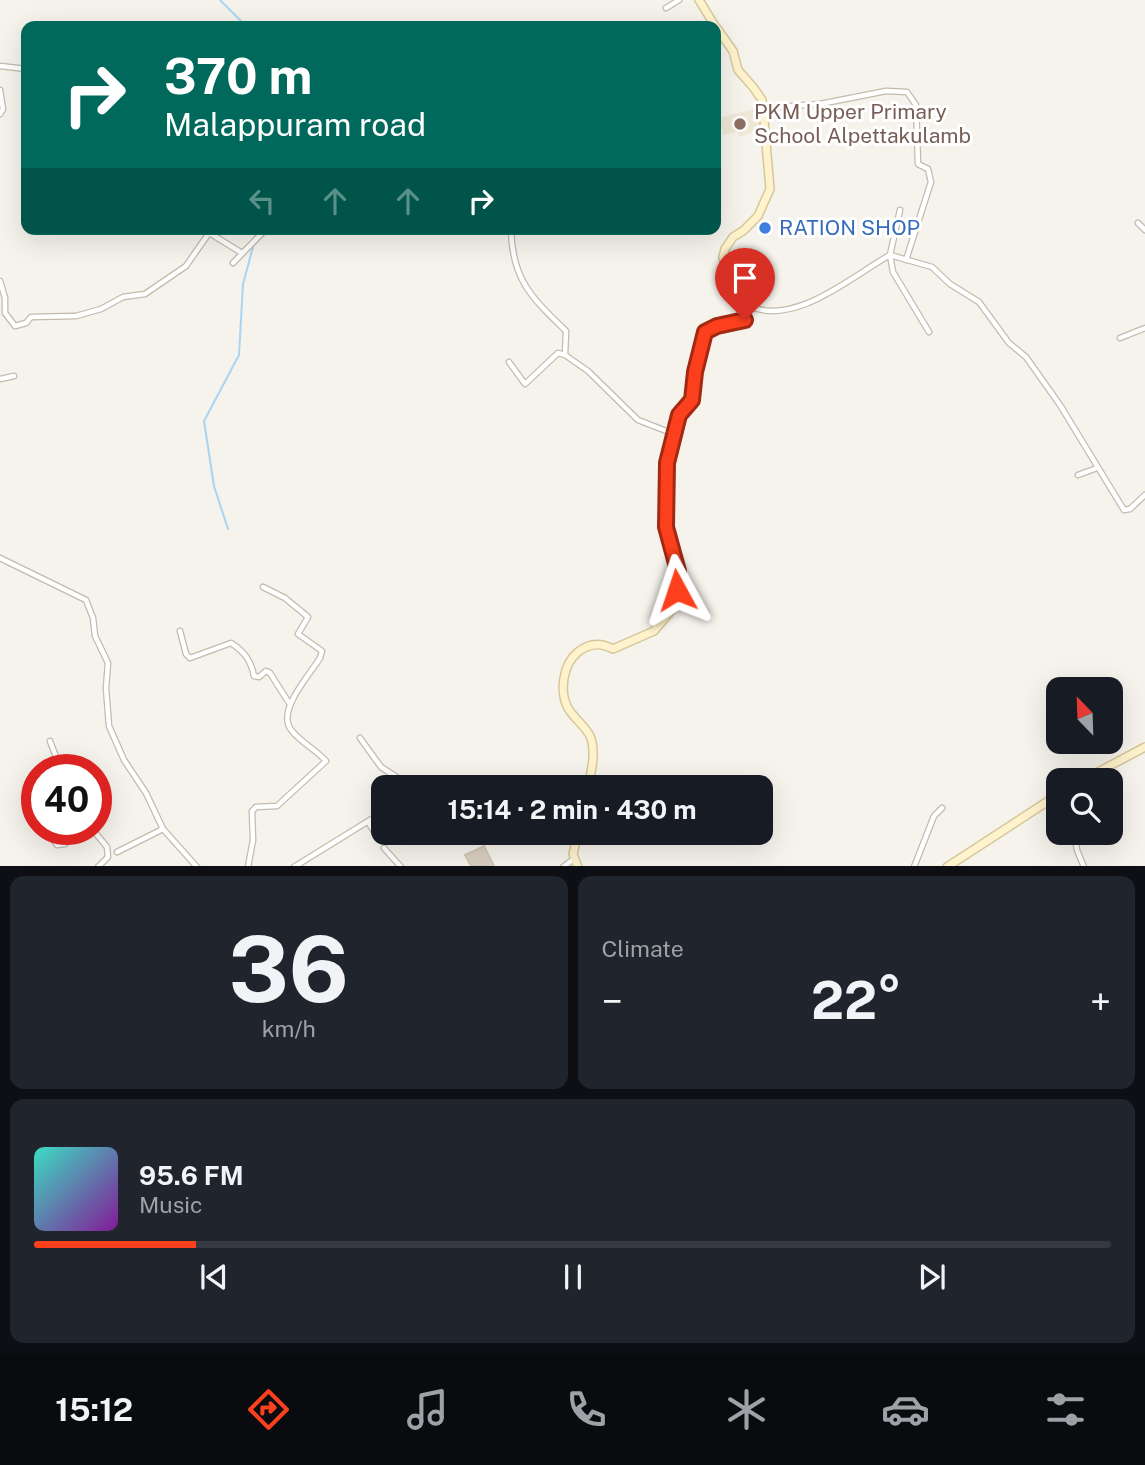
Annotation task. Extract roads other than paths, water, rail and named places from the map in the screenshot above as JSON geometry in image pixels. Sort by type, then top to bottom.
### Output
[{"type":"street","points":[[666,8],[679,0]]},
{"type":"street","points":[[699,0],[711,21]]},
{"type":"street","points":[[721,35],[733,51],[738,70],[762,100],[770,188],[758,216],[729,242],[723,257],[726,277],[737,295],[758,310],[783,309],[813,302],[890,255],[932,267],[950,284],[979,302],[1009,343],[1026,356],[1060,405],[1124,510],[1130,509],[1145,495]]},
{"type":"street","points":[[0,66],[21,68]]},
{"type":"street","points":[[0,90],[3,109],[0,114]]},
{"type":"street","points":[[763,107],[820,104],[887,91],[907,92],[916,105],[918,164],[928,169],[931,181],[906,260]]},
{"type":"street","points":[[900,210],[890,255],[893,272],[929,332]]},
{"type":"street","points":[[1138,223],[1145,230]]},
{"type":"street","points":[[0,281],[5,298],[5,313],[15,326],[26,323],[31,317],[76,316],[101,309],[123,297],[145,294],[164,283],[186,266],[208,235]]},
{"type":"street","points":[[212,235],[242,253]]},
{"type":"street","points":[[233,263],[261,235]]},
{"type":"street","points":[[511,235],[520,277],[534,300],[566,331],[565,355]]},
{"type":"street","points":[[590,775],[593,757],[591,740],[586,729],[566,705],[563,675],[573,656],[583,648],[593,644],[606,645],[613,649],[642,638],[654,631],[676,605],[678,571],[666,527],[667,463],[674,434],[679,415],[692,400],[695,372],[705,332],[717,326],[745,320],[749,306]]},
{"type":"street","points":[[1120,338],[1145,328]]},
{"type":"street","points":[[509,362],[525,384],[558,354],[565,355],[587,370],[638,420],[674,434]]},
{"type":"street","points":[[0,379],[14,376]]},
{"type":"street","points":[[1078,475],[1097,468]]},
{"type":"street","points":[[0,558],[86,600],[93,618],[95,636],[108,663],[109,726],[124,760],[146,793],[163,829],[197,866]]},
{"type":"street","points":[[248,866],[253,840],[252,811],[256,807],[277,806],[326,761],[289,729],[287,716],[289,703],[322,651],[298,634],[308,617],[285,598],[263,587]]},
{"type":"street","points":[[180,631],[186,654],[190,658],[231,643],[247,656],[254,677],[259,677],[266,671],[270,673],[289,703]]},
{"type":"street","points":[[360,738],[381,767],[393,775]]},
{"type":"street","points":[[50,741],[55,754]]},
{"type":"street","points":[[1106,768],[1145,747]]},
{"type":"street","points":[[947,866],[1046,802]]},
{"type":"street","points":[[914,866],[934,817],[942,808]]},
{"type":"street","points":[[294,866],[371,820]]},
{"type":"street","points":[[368,822],[371,827]]},
{"type":"street","points":[[117,852],[163,829]]},
{"type":"street","points":[[98,866],[105,865],[108,857],[106,845]]},
{"type":"street","points":[[575,845],[573,854],[578,866]]},
{"type":"street","points":[[1076,845],[1084,866]]},
{"type":"street","points":[[384,848],[401,866]]},
{"type":"street","points":[[563,866],[575,858]]},
{"type":"waterway","points":[[220,0],[241,21]]},
{"type":"waterway","points":[[228,529],[214,486],[204,421],[239,355],[243,284],[253,247]]},
{"type":"place","name":"PKM Upper Primary School Alpettakulamb","points":[[740,124]]},
{"type":"place","name":"RATION SHOP","points":[[765,228]]}]
